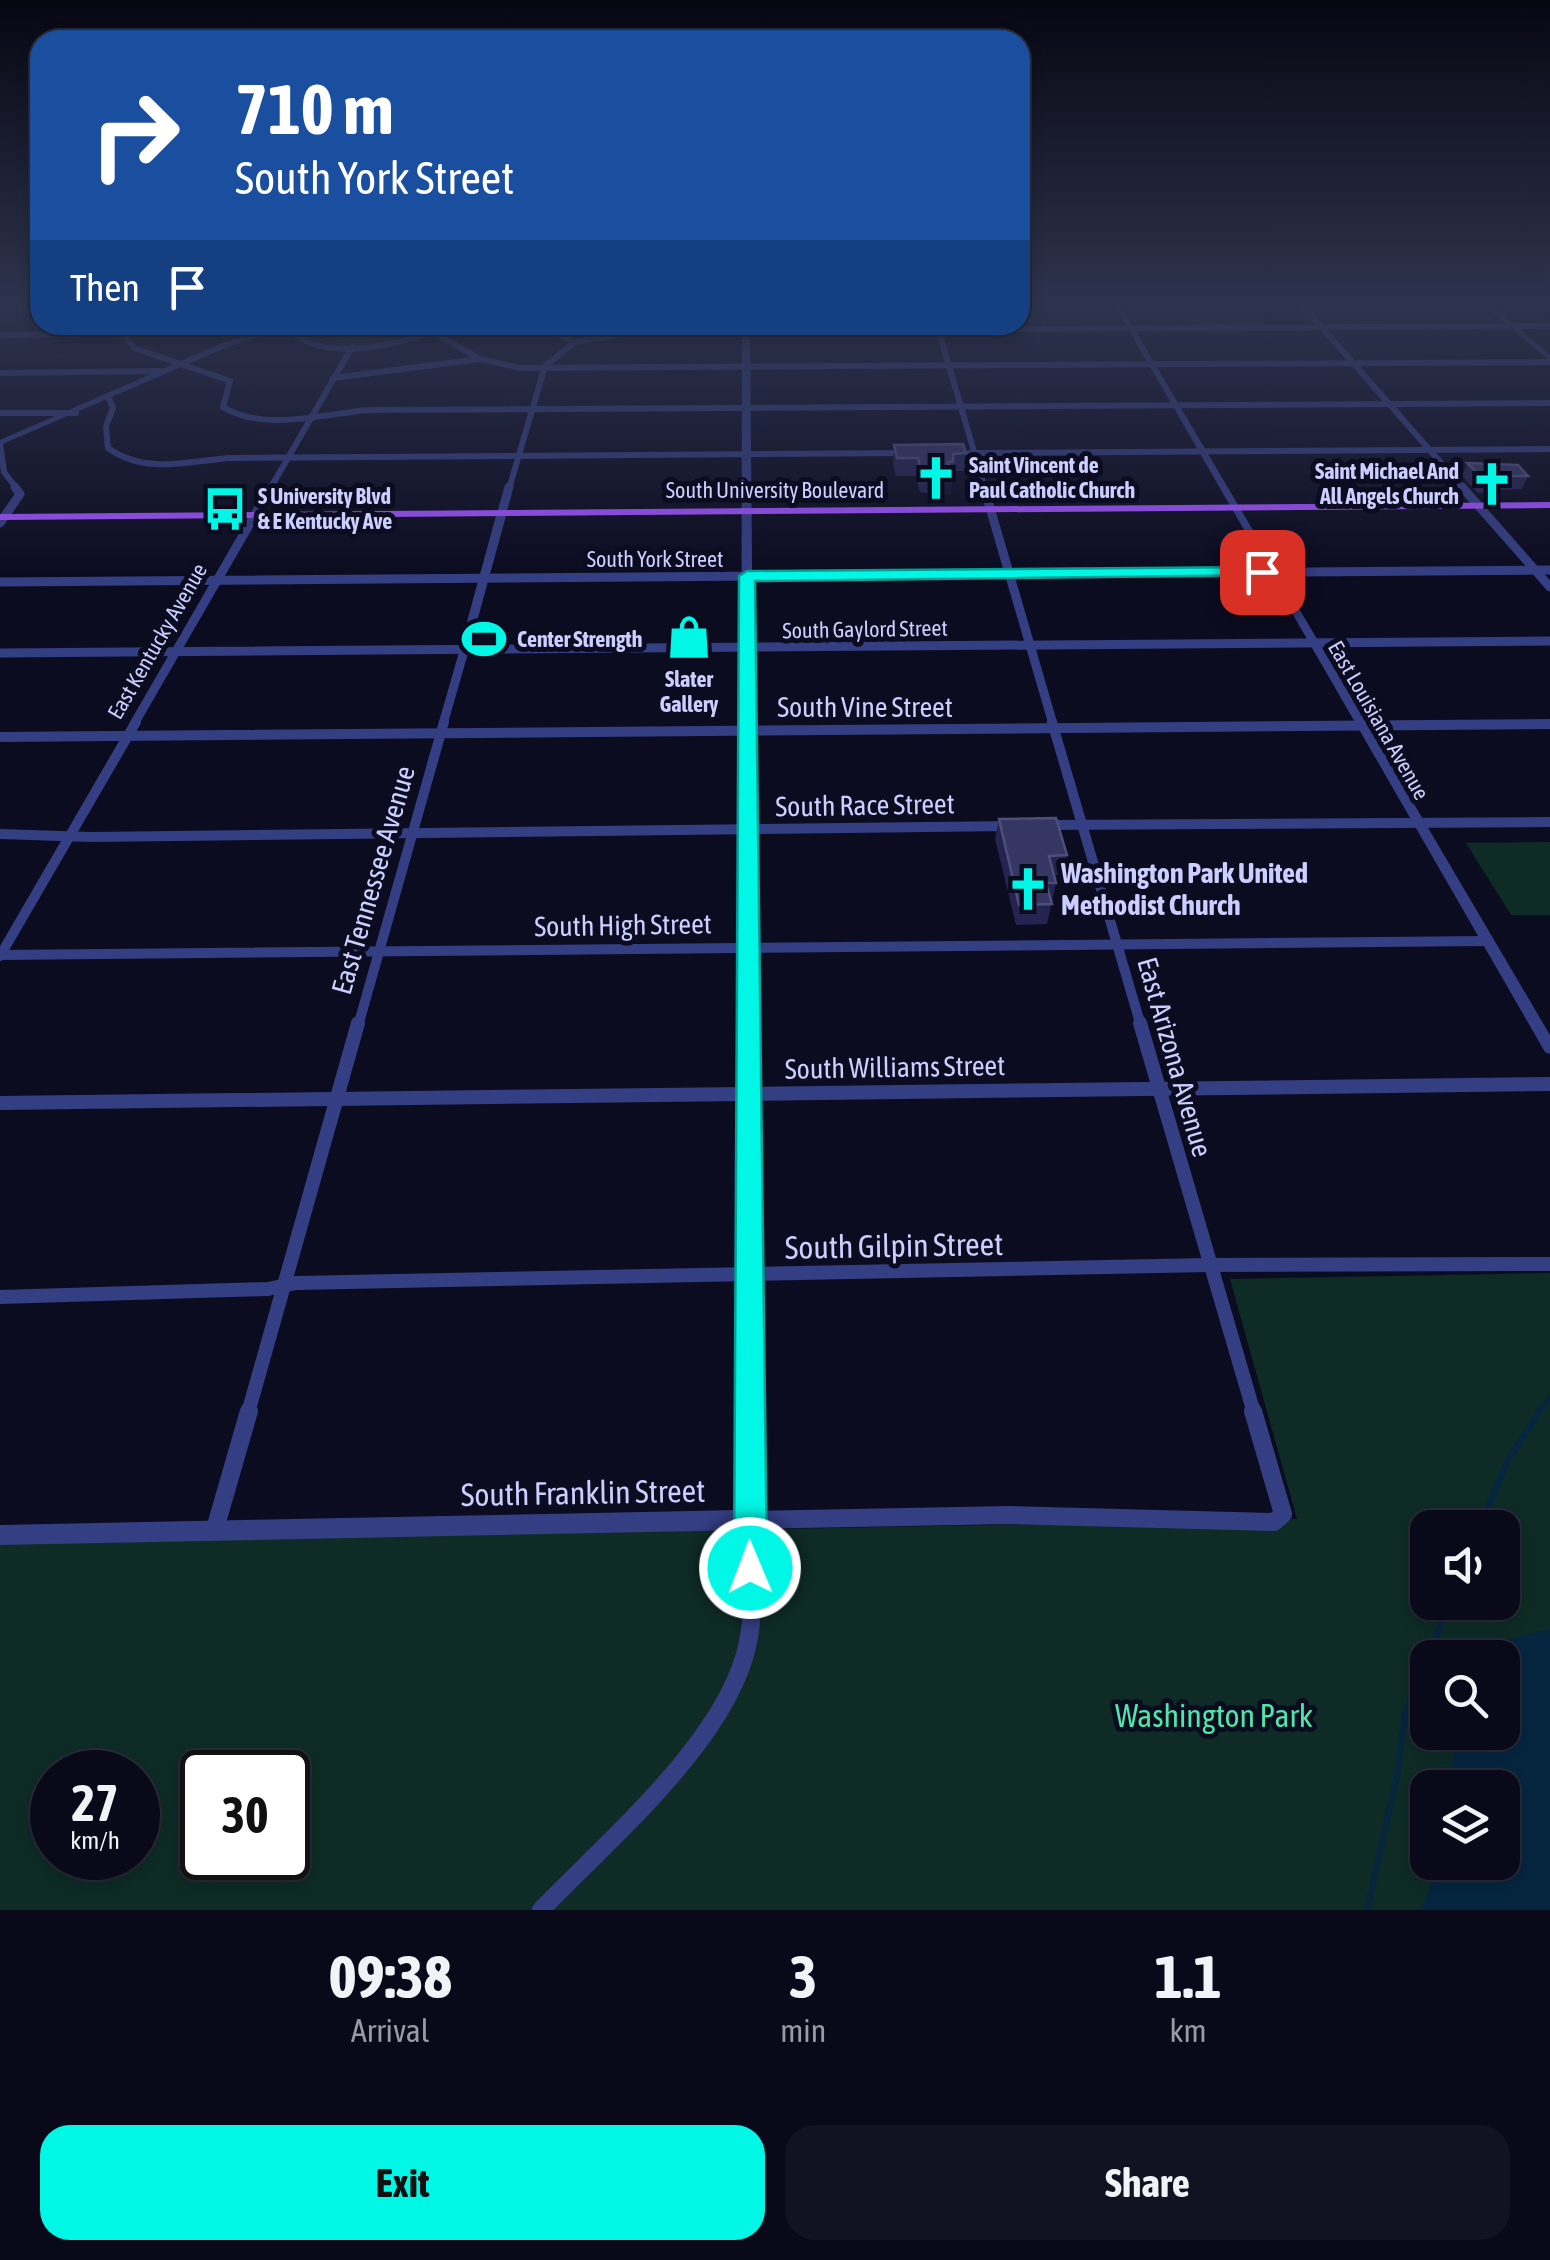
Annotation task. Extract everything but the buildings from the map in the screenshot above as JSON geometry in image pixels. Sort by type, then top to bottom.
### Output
[{"type":"main road","name":"South University Boulevard","points":[[2,519],[1550,505]]},
{"type":"street","points":[[2,519],[20,494],[4,472],[0,443],[117,395]]},
{"type":"street","points":[[227,395],[224,407],[230,415],[258,418],[531,409],[1550,402]]},
{"type":"street","name":"East Kentucky Avenue","points":[[0,955],[323,395]]},
{"type":"street","name":"East Tennessee Avenue","points":[[215,1530],[536,395]]},
{"type":"street","points":[[542,1910],[707,1736],[728,1696],[749,1640],[746,395]]},
{"type":"street","name":"East Arizona Avenue","points":[[958,395],[1283,1514]]},
{"type":"street","name":"East Louisiana Avenue","points":[[1168,395],[1550,1048]]},
{"type":"street","points":[[1381,395],[1550,586]]},
{"type":"street","points":[[109,399],[113,408],[106,426],[108,448],[122,458],[169,463],[286,458],[923,453]]},
{"type":"street","points":[[0,414],[76,413]]},
{"type":"street","points":[[957,453],[1550,449]]},
{"type":"street","name":"South York Street","points":[[0,582],[1550,570]]},
{"type":"street","name":"South Gaylord Street","points":[[0,653],[1550,641]]},
{"type":"street","name":"South Vine Street","points":[[0,736],[1550,724]]},
{"type":"street","name":"South Race Street","points":[[0,834],[1550,822]]},
{"type":"street","name":"South High Street","points":[[0,955],[1487,941]]},
{"type":"street","name":"South Williams Street","points":[[0,1103],[1550,1084]]},
{"type":"street","name":"South Gilpin Street","points":[[0,1296],[285,1285],[1209,1265],[1550,1264]]},
{"type":"street","name":"South Franklin Street","points":[[0,1535],[1010,1514],[1274,1522],[1283,1514]]},
{"type":"green space","points":[[1550,842],[1550,915],[1511,915],[1466,843]]},
{"type":"green space","name":"Washington Park","points":[[1550,1273],[1550,1910],[0,1910],[0,1544],[1297,1519],[1230,1279]]},
{"type":"water","points":[[1550,1629],[1550,1910],[1421,1910],[1432,1880],[1520,1880],[1520,1770],[1452,1770],[1453,1750],[1520,1750],[1520,1640],[1505,1640]]},
{"type":"waterway","points":[[1538,1413],[1550,1398]]},
{"type":"waterway","points":[[1487,1510],[1508,1460],[1540,1411]]},
{"type":"waterway","points":[[1367,1910],[1397,1776],[1405,1713],[1443,1620]]},
{"type":"place","name":"Saint Vincent de Paul Catholic Church","points":[[936,478]]},
{"type":"place","name":"Saint Michael And All Angels Church","points":[[1492,484]]},
{"type":"place","name":"S University Blvd & E Kentucky Ave","points":[[225,509]]},
{"type":"place","name":"Slater Gallery","points":[[689,637]]},
{"type":"place","name":"Center Strength","points":[[484,639]]},
{"type":"place","name":"Washington Park United Methodist Church","points":[[1028,889]]},
{"type":"route","points":[[750,1568],[747,576],[1262,572]]}]
